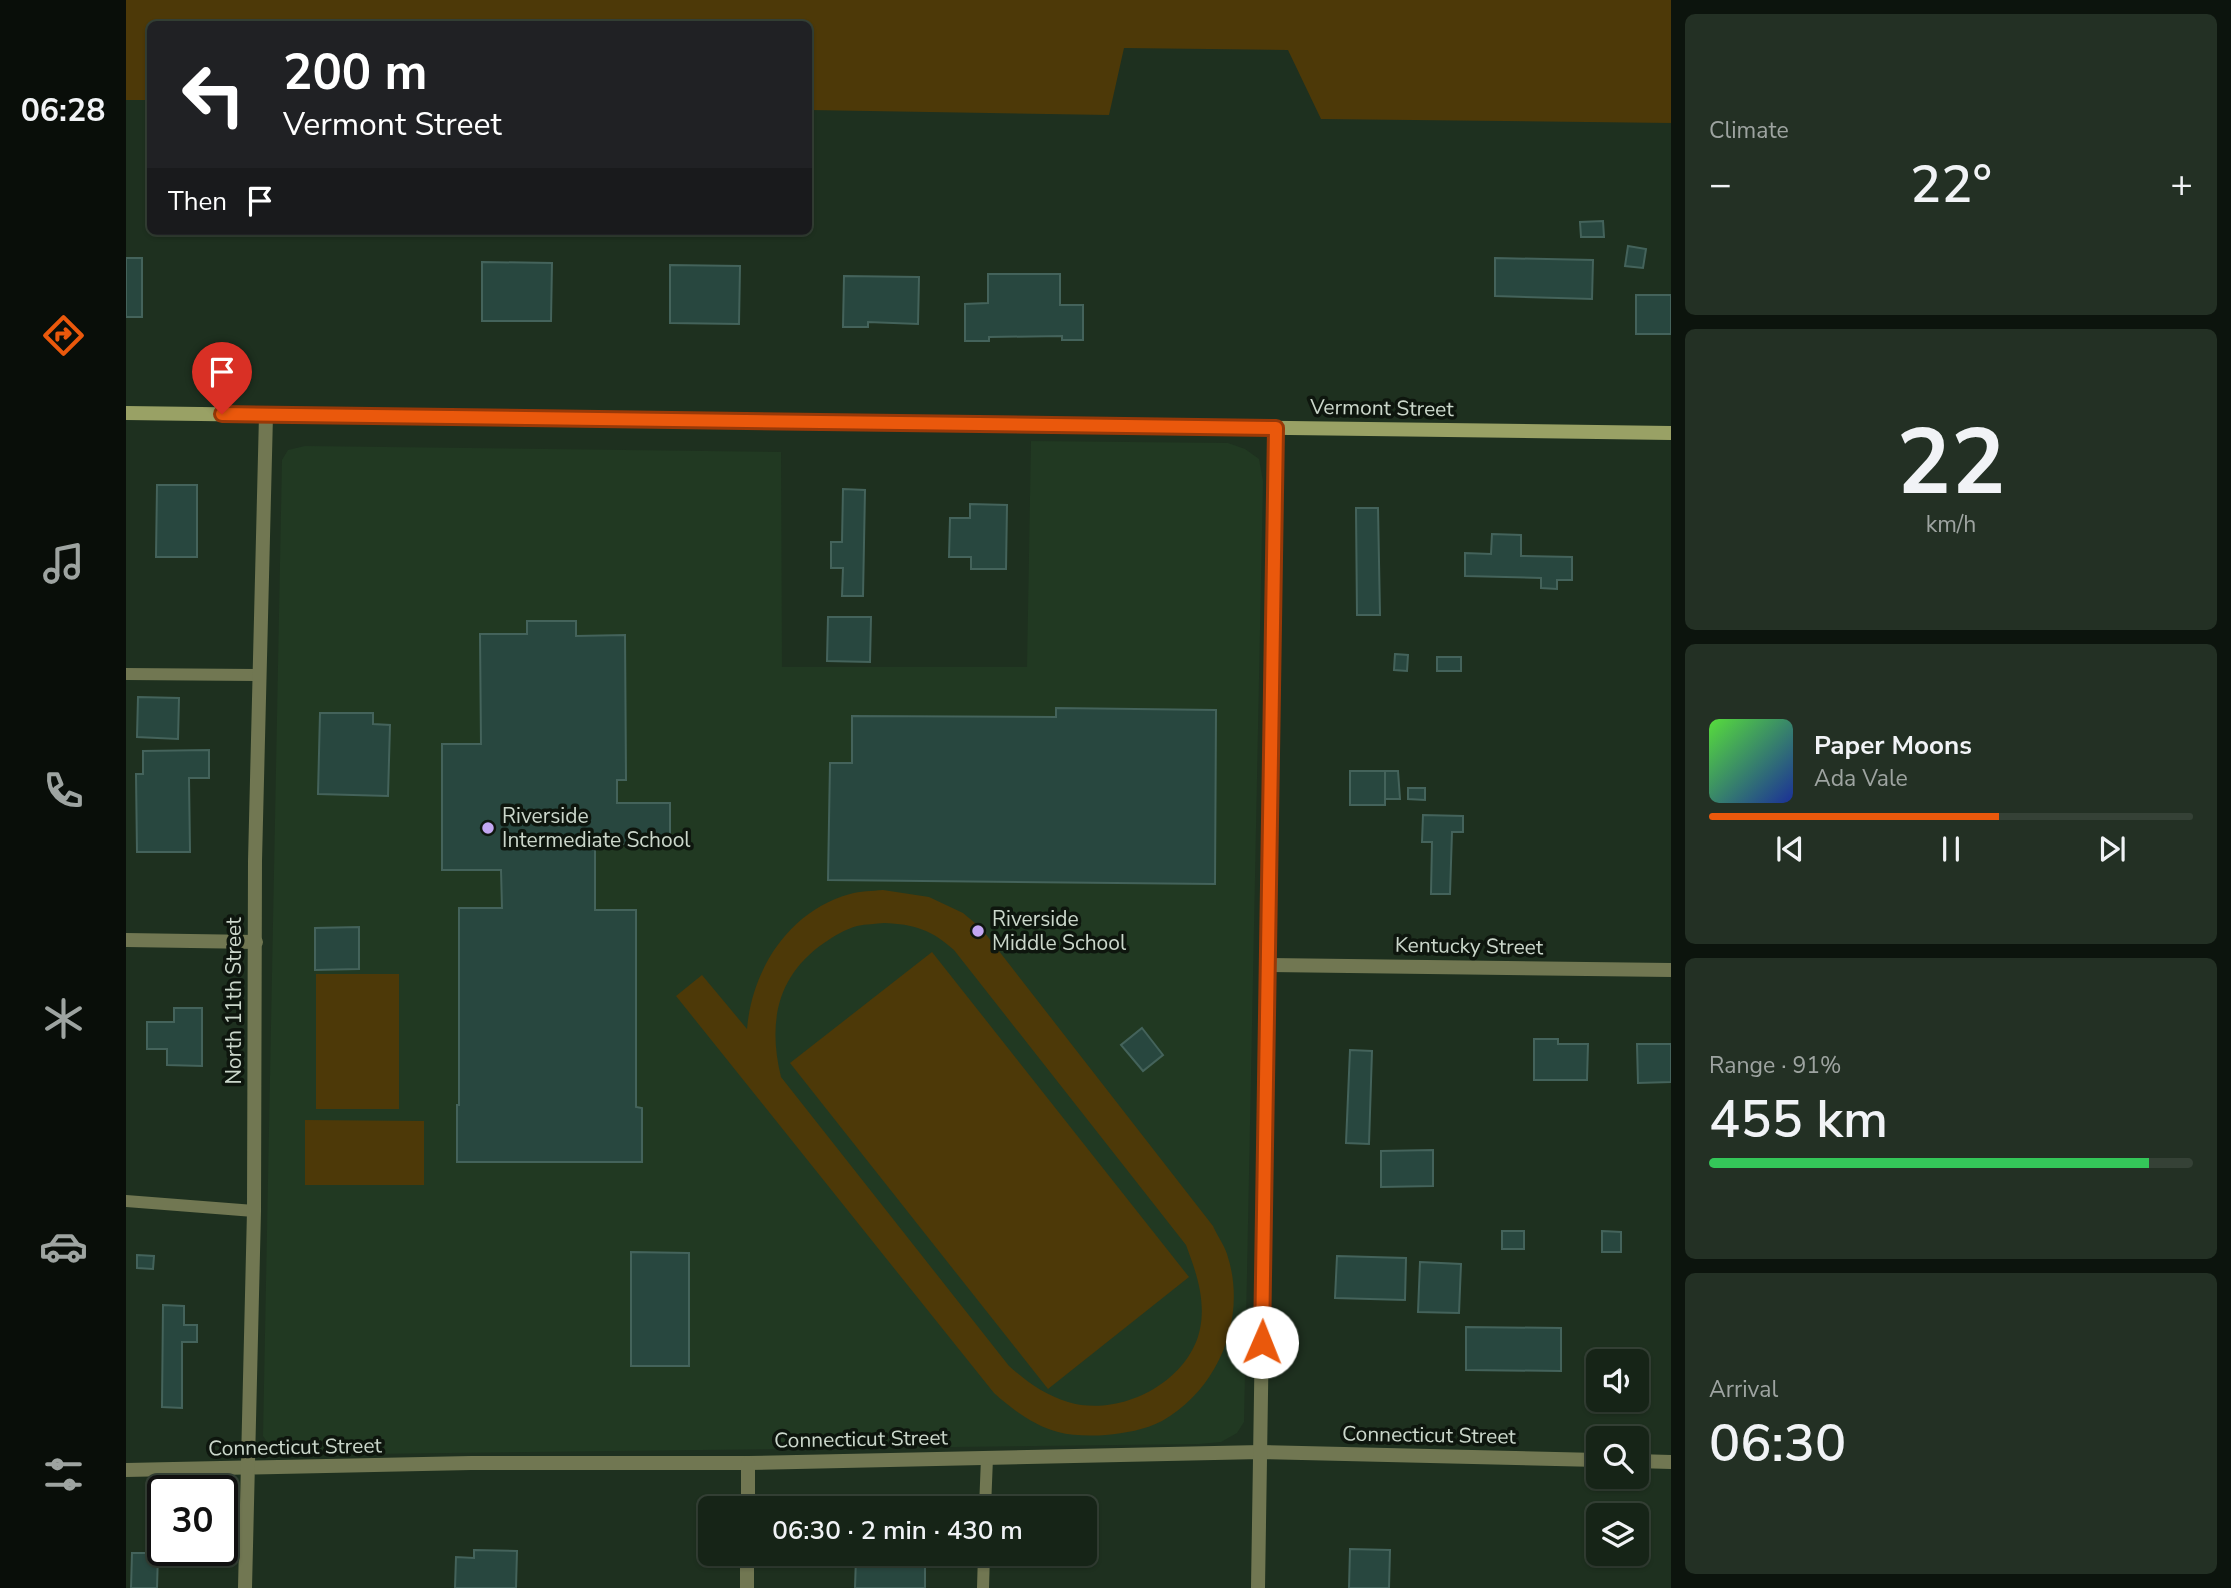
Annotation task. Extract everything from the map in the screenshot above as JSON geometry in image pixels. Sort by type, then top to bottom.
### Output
[{"type":"street","name":"Vermont Street","points":[[126,413],[1671,433]]},
{"type":"street","name":"North 11th Street","points":[[245,1588],[254,1211],[259,675],[266,415]]},
{"type":"street","points":[[1258,1588],[1276,428]]},
{"type":"street","points":[[126,940],[256,942]]},
{"type":"street","name":"Kentucky Street","points":[[1267,965],[1671,970]]},
{"type":"street","name":"Connecticut Street","points":[[126,1470],[471,1463],[748,1463],[1261,1452],[1586,1460]]},
{"type":"street","points":[[1649,1461],[1671,1462]]},
{"type":"street","points":[[748,1463],[748,1496]]},
{"type":"street","points":[[747,1566],[747,1588]]},
{"type":"lane","points":[[126,674],[259,675]]},
{"type":"lane","points":[[126,1201],[254,1211]]},
{"type":"lane","points":[[985,1496],[987,1458]]},
{"type":"lane","points":[[983,1588],[984,1566]]},
{"type":"shaded area","points":[[126,0],[1671,0],[1671,123],[1321,119],[1288,50],[1124,48],[1109,115],[812,110],[812,21],[147,21],[147,100],[126,100]]},
{"type":"shaded area","name":"Riverside Middle School","points":[[1031,441],[1228,443],[1245,449],[1259,459],[1263,481],[1244,1422],[1237,1433],[1221,1442],[1199,1444],[287,1455],[272,1449],[263,1436],[282,460],[288,450],[305,446],[781,452],[782,667],[1027,667]]},
{"type":"shaded area","points":[[883,890],[929,897],[963,913],[981,928],[1213,1226],[1227,1254],[1233,1278],[1231,1326],[1213,1371],[1182,1407],[1162,1421],[1142,1429],[1120,1433],[1094,1436],[1069,1434],[1032,1421],[994,1393],[676,996],[702,975],[747,1029],[750,1007],[766,964],[792,928],[828,902],[854,893]],"holes":[[[895,924],[930,933],[954,950],[1186,1245],[1201,1296],[1200,1329],[1193,1348],[1182,1365],[1167,1380],[1149,1391],[1130,1400],[1088,1406],[1052,1396],[1016,1372],[781,1077],[775,1038],[776,1020],[786,986],[795,970],[824,943],[844,931],[864,925]]]},
{"type":"shaded area","points":[[932,952],[1189,1277],[1048,1389],[790,1063]]},
{"type":"shaded area","points":[[316,974],[399,974],[399,1109],[316,1109]]},
{"type":"shaded area","points":[[305,1120],[424,1121],[424,1185],[305,1185]]},
{"type":"building","points":[[1603,221],[1604,237],[1581,237],[1580,222]]},
{"type":"building","points":[[1628,246],[1646,249],[1643,268],[1625,266]]},
{"type":"building","points":[[126,258],[142,258],[142,317],[126,317]]},
{"type":"building","points":[[1495,258],[1593,260],[1592,299],[1495,296]]},
{"type":"building","points":[[482,262],[552,263],[551,321],[482,321]]},
{"type":"building","points":[[670,265],[740,266],[739,324],[670,323]]},
{"type":"building","points":[[988,274],[1060,274],[1060,305],[1083,305],[1083,340],[1062,340],[1062,336],[989,337],[989,341],[965,341],[965,304],[988,303]]},
{"type":"building","points":[[844,276],[919,277],[918,324],[868,322],[868,327],[843,327]]},
{"type":"building","points":[[1636,295],[1671,295],[1671,334],[1636,334]]},
{"type":"building","points":[[157,485],[197,485],[197,557],[156,557]]},
{"type":"building","points":[[843,489],[865,490],[863,596],[842,596],[843,568],[831,568],[831,542],[842,542]]},
{"type":"building","points":[[970,504],[1007,505],[1006,569],[971,569],[971,557],[949,557],[950,518],[970,518]]},
{"type":"building","points":[[1356,508],[1378,508],[1380,615],[1357,615]]},
{"type":"building","points":[[1492,534],[1521,535],[1521,556],[1572,557],[1572,580],[1557,580],[1557,589],[1541,588],[1541,578],[1465,576],[1465,553],[1491,554]]},
{"type":"building","points":[[828,617],[871,617],[870,662],[827,661]]},
{"type":"building","name":"Riverside Intermediate School","points":[[527,621],[576,621],[576,636],[625,635],[626,780],[617,780],[617,803],[670,803],[670,844],[595,844],[595,910],[636,910],[636,1107],[642,1108],[642,1162],[457,1162],[459,908],[502,908],[501,870],[442,870],[442,744],[481,744],[480,634],[527,634]]},
{"type":"building","points":[[1395,654],[1408,655],[1407,671],[1394,670]]},
{"type":"building","points":[[1437,657],[1461,657],[1461,671],[1437,671]]},
{"type":"building","points":[[138,697],[179,698],[178,739],[137,737]]},
{"type":"building","name":"Riverside Middle School","points":[[1056,708],[1216,710],[1215,884],[828,880],[830,763],[852,763],[852,716],[1056,717]]},
{"type":"building","points":[[320,713],[373,713],[373,724],[390,725],[388,796],[318,794]]},
{"type":"building","points":[[209,750],[209,778],[189,778],[190,852],[137,852],[136,774],[143,774],[143,751]]},
{"type":"building","points":[[1350,771],[1385,771],[1385,805],[1350,805]]},
{"type":"building","points":[[1385,771],[1398,771],[1400,799],[1385,799]]},
{"type":"building","points":[[1408,788],[1425,788],[1425,800],[1408,799]]},
{"type":"building","points":[[1423,815],[1463,816],[1463,832],[1452,832],[1450,894],[1431,894],[1432,842],[1422,842]]},
{"type":"building","points":[[359,927],[359,969],[315,970],[315,928]]},
{"type":"building","points":[[174,1008],[202,1008],[202,1066],[167,1065],[167,1049],[147,1049],[147,1022],[174,1022]]},
{"type":"building","points":[[1142,1028],[1163,1055],[1143,1071],[1121,1045]]},
{"type":"building","points":[[1534,1039],[1558,1039],[1558,1044],[1588,1044],[1587,1080],[1534,1080]]},
{"type":"building","points":[[1637,1044],[1671,1044],[1671,1082],[1638,1083]]},
{"type":"building","points":[[1350,1050],[1372,1051],[1369,1144],[1346,1143]]},
{"type":"building","points":[[1433,1150],[1433,1186],[1381,1187],[1381,1151]]},
{"type":"building","points":[[1502,1231],[1524,1231],[1524,1249],[1502,1249]]},
{"type":"building","points":[[1602,1231],[1621,1232],[1621,1252],[1602,1252]]},
{"type":"building","points":[[631,1252],[689,1253],[689,1366],[631,1366]]},
{"type":"building","points":[[137,1255],[154,1256],[153,1269],[137,1268]]},
{"type":"building","points":[[1337,1256],[1406,1258],[1405,1300],[1335,1298]]},
{"type":"building","points":[[1420,1262],[1461,1264],[1459,1313],[1418,1312]]},
{"type":"building","points":[[163,1305],[184,1306],[184,1325],[197,1325],[197,1342],[182,1342],[182,1408],[162,1407]]},
{"type":"building","points":[[1466,1327],[1561,1328],[1561,1371],[1466,1370]]},
{"type":"building","points":[[1350,1549],[1390,1550],[1389,1588],[1349,1588]]},
{"type":"building","points":[[474,1550],[517,1551],[516,1588],[455,1588],[456,1557],[474,1558]]},
{"type":"building","points":[[132,1553],[147,1553],[147,1566],[158,1566],[157,1588],[131,1588]]},
{"type":"building","points":[[856,1566],[925,1566],[925,1588],[855,1588]]},
{"type":"place","name":"Riverside Intermediate School","points":[[488,828]]},
{"type":"place","name":"Riverside Middle School","points":[[978,931]]},
{"type":"route","points":[[222,414],[1276,428],[1262,1342]]}]
